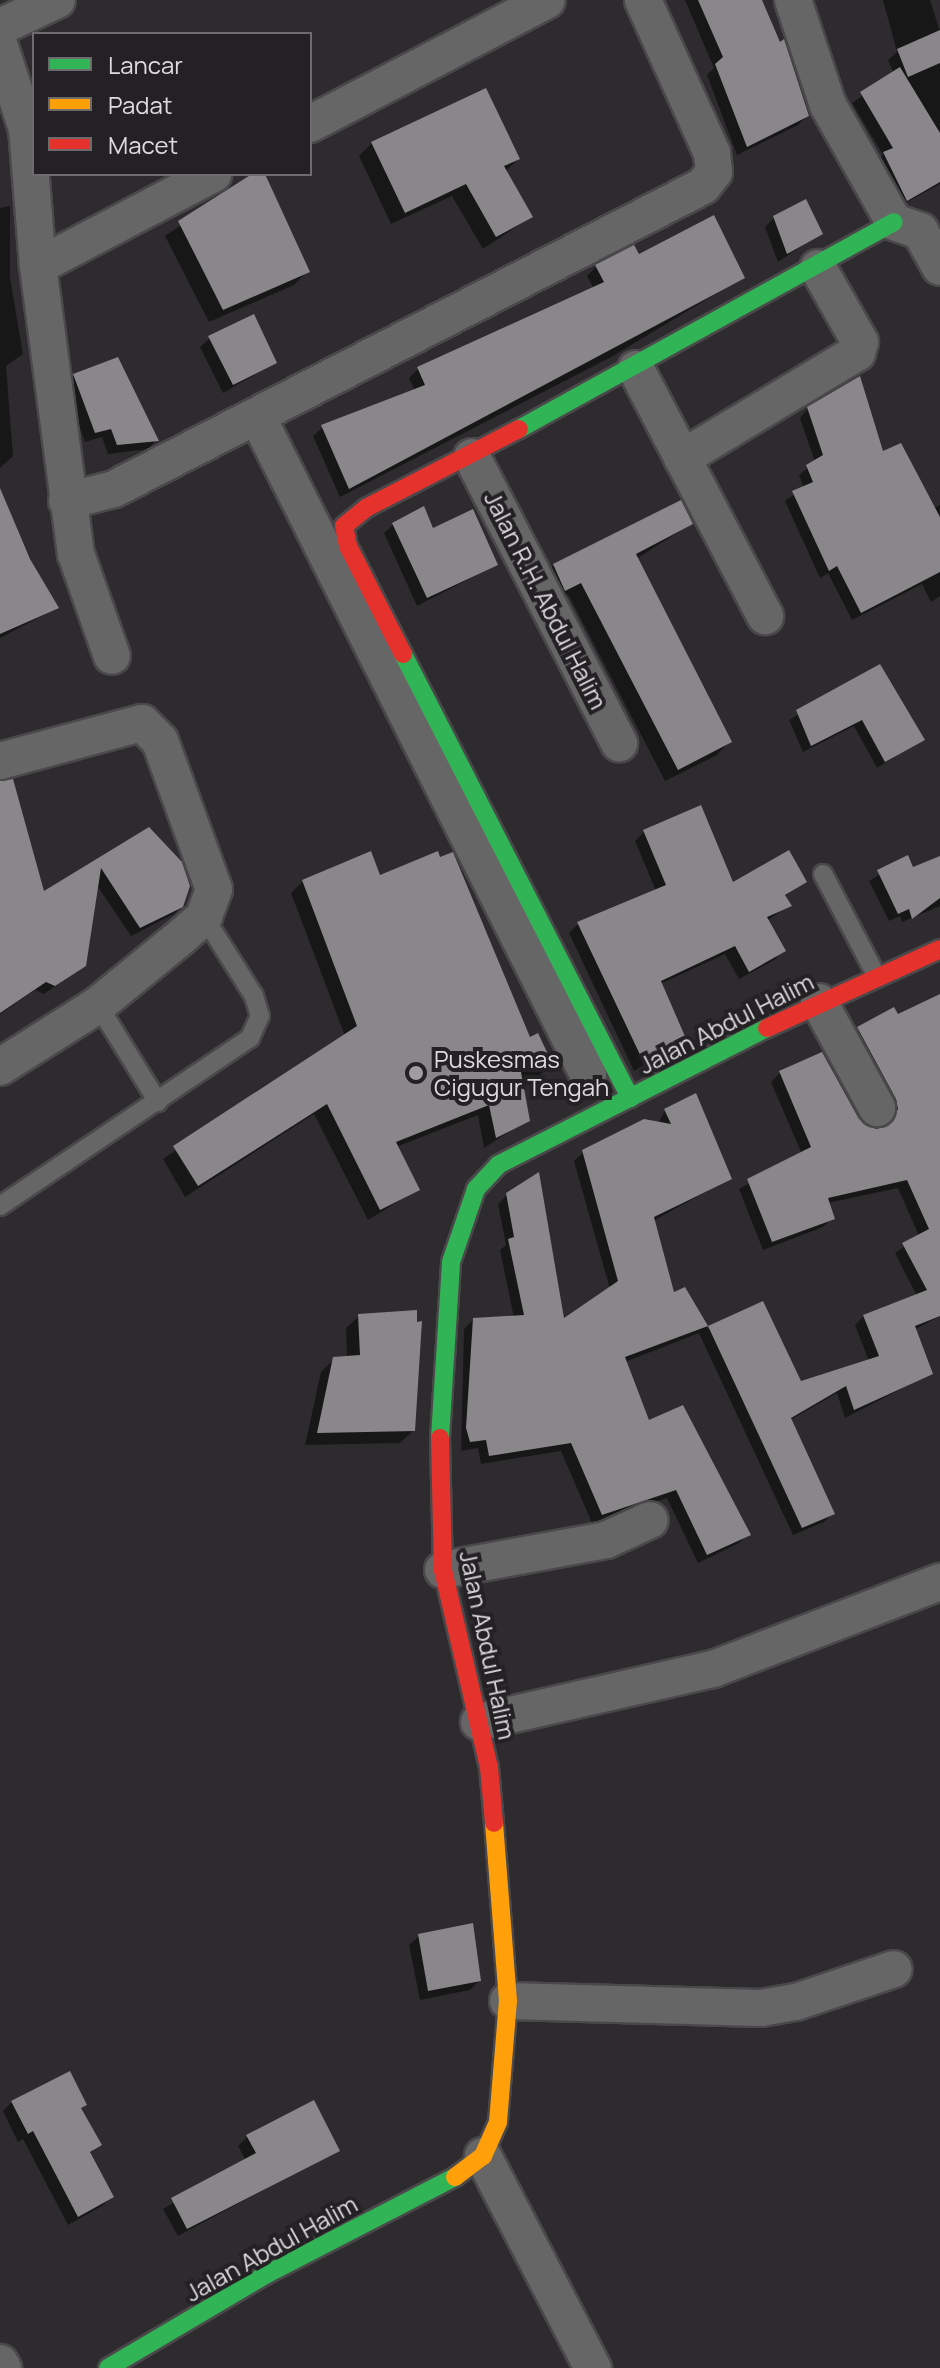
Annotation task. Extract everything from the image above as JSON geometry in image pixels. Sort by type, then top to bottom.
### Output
[{"type":"street","points":[[0,27],[57,0]]},
{"type":"street","points":[[312,123],[547,0]]},
{"type":"street","points":[[67,501],[114,489],[703,186],[714,172],[712,153],[643,0]]},
{"type":"street","points":[[793,0],[828,105],[894,222],[920,231],[940,267]]},
{"type":"street","points":[[0,47],[27,129],[38,266],[76,554],[112,656]]},
{"type":"street","points":[[38,266],[209,176]]},
{"type":"street","points":[[630,1098],[344,535],[344,526],[366,508],[472,457],[636,369],[894,222]]},
{"type":"street","points":[[682,458],[857,353],[860,342],[818,268]]},
{"type":"street","points":[[636,369],[765,616]]},
{"type":"street","points":[[257,416],[588,1074]]},
{"type":"street","name":"Jalan R.H. Abdul Halim","points":[[472,457],[619,743]]},
{"type":"street","points":[[0,761],[142,723],[160,741],[208,861],[214,889],[204,917],[98,1005],[0,1067]]},
{"type":"street","name":"Jalan Abdul Halim","points":[[108,2368],[267,2274],[450,2180],[483,2156],[498,2122],[508,2001],[489,1767],[443,1570],[439,1455],[451,1262],[463,1218],[476,1189],[498,1165],[819,1002],[940,949]]},
{"type":"street","points":[[819,1002],[877,1108]]},
{"type":"street","points":[[443,1570],[606,1540],[650,1520]]},
{"type":"street","points":[[479,1722],[713,1669],[940,1582]]},
{"type":"street","points":[[508,2001],[761,2008],[796,2002],[894,1969]]},
{"type":"street","points":[[483,2156],[593,2368]]},
{"type":"lane","points":[[823,874],[876,975]]},
{"type":"lane","points":[[0,1206],[250,1038],[260,1016],[254,996],[204,917]]},
{"type":"lane","points":[[98,1005],[158,1102]]},
{"type":"building","points":[[698,0],[762,0],[780,42],[784,39],[809,116],[747,147],[715,64],[723,57]]},
{"type":"building","points":[[940,30],[940,63],[908,77],[897,49]]},
{"type":"building","points":[[900,67],[940,133],[940,182],[907,201],[883,152],[893,148],[860,92]]},
{"type":"building","points":[[486,88],[520,159],[504,166],[533,217],[496,237],[466,184],[405,213],[371,142]]},
{"type":"building","points":[[249,176],[266,176],[310,272],[223,310],[178,221]]},
{"type":"building","points":[[806,199],[823,234],[787,254],[773,216]]},
{"type":"building","points":[[714,215],[745,278],[349,489],[321,425],[425,385],[417,367],[604,282],[595,265],[634,245],[639,254]]},
{"type":"building","points":[[254,314],[277,363],[233,385],[208,336]]},
{"type":"building","points":[[118,357],[159,441],[117,445],[111,429],[95,433],[73,374]]},
{"type":"building","points":[[860,376],[883,451],[901,443],[940,517],[940,572],[861,613],[837,566],[829,571],[792,491],[813,482],[806,465],[823,455],[807,407]]},
{"type":"building","points":[[0,488],[30,559],[59,608],[0,634]]},
{"type":"building","points":[[681,500],[693,524],[636,554],[732,742],[678,770],[581,583],[565,591],[553,564]]},
{"type":"building","points":[[424,506],[433,528],[473,509],[498,565],[427,598],[392,523]]},
{"type":"building","points":[[880,664],[925,740],[885,762],[862,720],[811,746],[796,710]]},
{"type":"building","points":[[13,779],[44,891],[149,827],[182,862],[190,886],[183,907],[140,928],[101,868],[86,966],[55,986],[46,982],[0,1013],[0,781]]},
{"type":"building","points":[[701,805],[733,882],[789,850],[807,882],[785,895],[792,906],[767,917],[786,951],[749,972],[735,946],[661,981],[687,1041],[644,1063],[577,922],[666,885],[643,830]]},
{"type":"building","points":[[371,851],[380,875],[438,851],[440,857],[453,852],[530,1037],[538,1033],[553,1065],[521,1072],[530,1121],[496,1138],[489,1105],[396,1142],[420,1190],[380,1210],[327,1104],[198,1186],[173,1146],[357,1026],[302,880]]},
{"type":"building","points":[[908,855],[913,867],[940,856],[940,898],[912,919],[909,909],[898,914],[877,870]]},
{"type":"building","points":[[940,994],[940,1316],[915,1326],[933,1374],[854,1410],[846,1386],[791,1418],[835,1514],[802,1528],[708,1326],[763,1301],[801,1381],[879,1356],[863,1315],[927,1290],[902,1243],[929,1229],[907,1180],[828,1198],[835,1219],[772,1242],[747,1179],[811,1147],[779,1071],[822,1052],[859,1119],[876,1129],[888,1126],[898,1109],[896,1099],[857,1027],[894,1007],[898,1014]]},
{"type":"building","points":[[696,1093],[732,1179],[654,1217],[674,1292],[685,1287],[708,1326],[625,1357],[649,1420],[683,1405],[751,1535],[707,1555],[676,1490],[602,1515],[571,1443],[489,1456],[486,1440],[470,1442],[466,1428],[473,1318],[524,1315],[508,1239],[514,1237],[506,1193],[539,1172],[564,1318],[618,1281],[582,1150],[644,1119],[671,1124],[664,1109]]},
{"type":"building","points":[[417,1310],[417,1322],[422,1321],[415,1431],[317,1433],[333,1357],[360,1355],[358,1314]]},
{"type":"building","points":[[473,1923],[481,1981],[428,1991],[418,1934]]},
{"type":"building","points":[[70,2071],[87,2105],[81,2108],[102,2145],[90,2152],[114,2197],[78,2217],[33,2131],[28,2134],[11,2101]]},
{"type":"building","points":[[314,2100],[340,2151],[187,2229],[171,2198],[256,2153],[246,2135]]},
{"type":"traffic: fast","points":[[519,429],[894,222]]},
{"type":"traffic: fast","points":[[403,654],[630,1098]]},
{"type":"traffic: fast","points":[[440,1438],[451,1262],[476,1189],[498,1165],[767,1028]]},
{"type":"traffic: fast","points":[[108,2368],[267,2274],[455,2177]]},
{"type":"traffic: slow","points":[[455,2177],[483,2156],[498,2122],[508,2001],[494,1823]]},
{"type":"traffic: jam","points":[[403,654],[348,546],[344,526],[366,508],[519,429]]},
{"type":"traffic: jam","points":[[767,1028],[940,949]]},
{"type":"traffic: jam","points":[[440,1438],[443,1570],[489,1767],[494,1823]]},
{"type":"place","name":"Puskesmas Cigugur Tengah","points":[[416,1073]]}]
